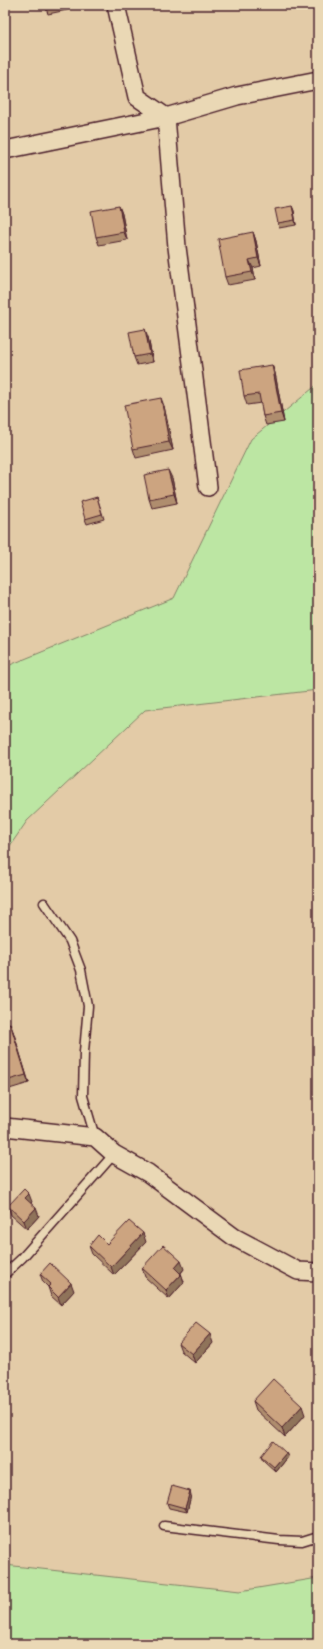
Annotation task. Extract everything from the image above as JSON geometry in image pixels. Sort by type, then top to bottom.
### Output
[{"type":"street","points":[[116,5],[137,97],[166,117]]},
{"type":"street","points":[[5,150],[166,117],[237,96],[318,80]]},
{"type":"street","points":[[166,117],[177,247],[208,487]]},
{"type":"street","points":[[5,1127],[95,1137],[114,1154],[148,1173],[234,1237],[298,1272],[318,1272]]},
{"type":"lane","points":[[44,903],[70,941],[81,970],[88,1006],[84,1052],[83,1096],[95,1137]]},
{"type":"lane","points":[[5,1274],[22,1258],[114,1154]]},
{"type":"lane","points":[[164,1526],[279,1540],[302,1540],[318,1536]]},
{"type":"green space","points":[[318,384],[318,690],[145,710],[27,821],[5,853],[5,667],[174,598],[251,439]]},
{"type":"green space","points":[[5,1565],[240,1591],[318,1578],[318,1644],[5,1644]]},
{"type":"building","points":[[119,206],[124,232],[96,237],[91,211]]},
{"type":"building","points":[[292,206],[295,220],[278,223],[275,209]]},
{"type":"building","points":[[253,232],[258,258],[249,260],[252,272],[225,277],[218,239]]},
{"type":"building","points":[[145,329],[150,354],[134,357],[129,332]]},
{"type":"building","points":[[272,365],[281,413],[263,416],[259,394],[244,396],[240,370]]},
{"type":"building","points":[[161,398],[169,442],[133,449],[124,405]]},
{"type":"building","points":[[168,470],[174,494],[149,499],[144,475]]},
{"type":"building","points":[[97,497],[102,514],[85,519],[80,502]]},
{"type":"building","points":[[10,1023],[26,1075],[5,1081],[5,1025]]},
{"type":"building","points":[[24,1189],[29,1194],[25,1198],[36,1208],[24,1221],[8,1206]]},
{"type":"building","points":[[129,1221],[143,1233],[111,1267],[89,1246],[98,1235],[107,1244]]},
{"type":"building","points":[[163,1245],[181,1261],[175,1268],[181,1274],[166,1290],[142,1268]]},
{"type":"building","points":[[50,1263],[71,1283],[58,1297],[48,1287],[51,1284],[40,1274]]},
{"type":"building","points":[[196,1323],[210,1334],[192,1354],[178,1343]]},
{"type":"building","points":[[273,1379],[302,1406],[282,1428],[253,1401]]},
{"type":"building","points":[[273,1441],[286,1453],[274,1467],[261,1456]]},
{"type":"building","points":[[172,1486],[190,1491],[185,1508],[167,1503]]}]
